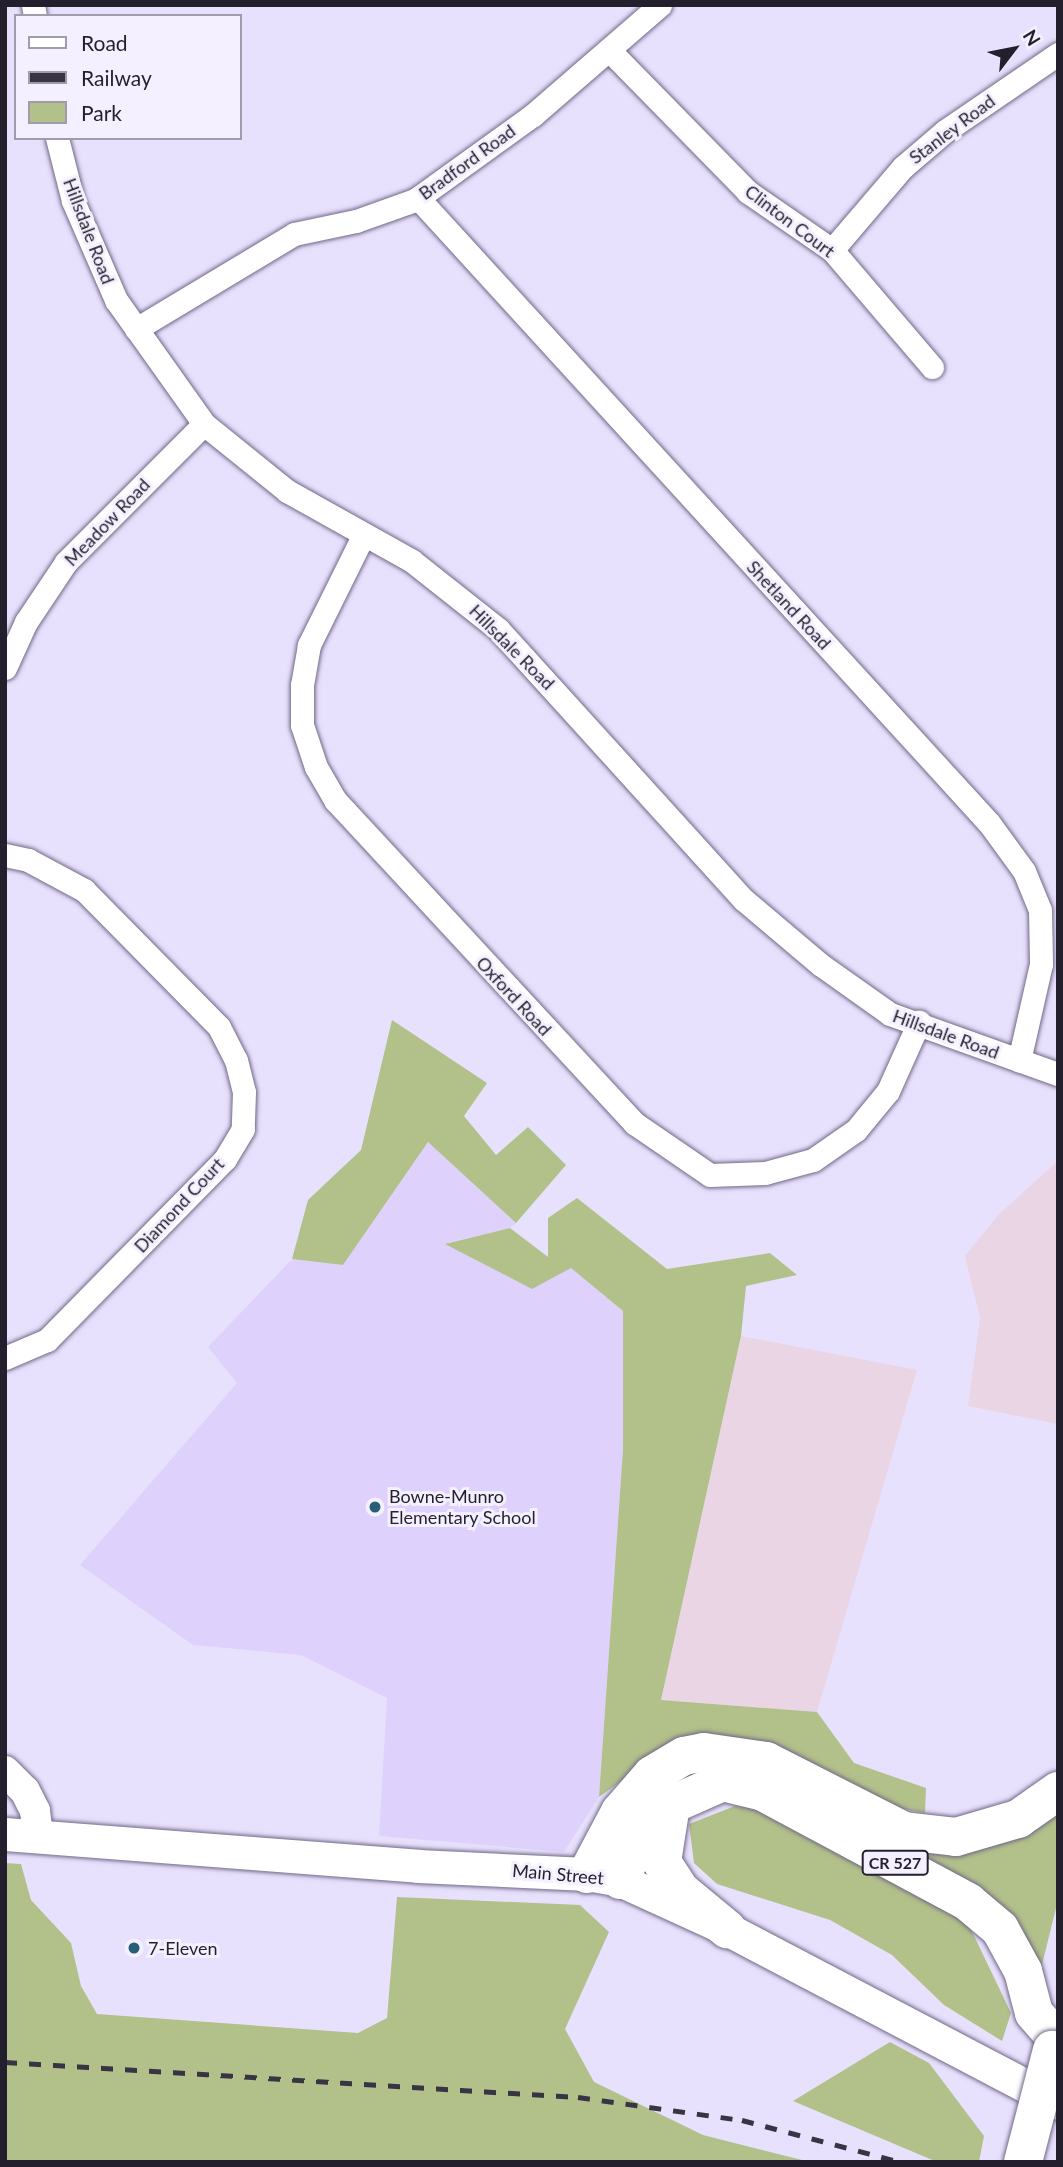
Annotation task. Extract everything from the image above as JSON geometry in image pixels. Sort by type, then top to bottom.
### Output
[{"type":"highway","points":[[604,1877],[621,1812],[652,1775],[684,1756],[704,1752],[766,1761],[904,1831],[956,1837],[1018,1819],[1058,1791]]},
{"type":"highway","name":"CR 527","points":[[671,1805],[723,1782],[763,1792],[968,1902],[1000,1928],[1023,1971],[1034,2012],[1055,2038]]},
{"type":"highway","points":[[604,1877],[671,1805]]},
{"type":"highway","points":[[671,1805],[662,1862],[681,1891],[727,1929]]},
{"type":"highway","points":[[1023,2162],[1055,2038]]},
{"type":"main road","name":"Main Street","points":[[5,1834],[418,1866],[604,1877],[727,1929],[1058,2103]]},
{"type":"street","name":"Bradford Road","points":[[136,329],[294,234],[356,221],[418,198],[611,52],[660,5]]},
{"type":"street","name":"Clinton Court","points":[[611,52],[748,192],[832,250],[932,367]]},
{"type":"street","name":"Stanley Road","points":[[832,250],[903,167],[945,131],[1058,54]]},
{"type":"street","name":"Hillsdale Road","points":[[58,140],[95,257],[136,329],[204,424],[287,491],[363,536],[412,561],[498,629],[744,900],[779,934],[890,1014],[919,1022],[1058,1074]]},
{"type":"street","name":"Shetland Road","points":[[418,198],[989,823],[1024,872],[1040,910],[1041,964],[1019,1061]]},
{"type":"street","name":"Meadow Road","points":[[5,668],[26,622],[66,562],[204,424]]},
{"type":"street","name":"Oxford Road","points":[[363,536],[309,645],[302,685],[302,725],[316,767],[336,801],[634,1123],[710,1175],[765,1173],[813,1160],[856,1130],[888,1091],[919,1022]]},
{"type":"street","name":"Diamond Court","points":[[5,855],[28,860],[84,890],[219,1027],[236,1060],[244,1092],[243,1129],[225,1158],[47,1340],[5,1359]]},
{"type":"street","points":[[5,1771],[25,1791],[35,1811],[38,1836]]},
{"type":"shaded area","name":"Bowne-Munro Elementary School","points":[[428,1142],[516,1223],[510,1228],[447,1243],[571,1268],[623,1311],[623,1449],[599,1797],[564,1852],[379,1836],[387,1698],[301,1655],[193,1645],[80,1565],[237,1383],[208,1347],[292,1259],[343,1265]]},
{"type":"shaded area","points":[[1058,1161],[1058,1424],[968,1406],[980,1318],[965,1256],[999,1214]]},
{"type":"shaded area","points":[[741,1336],[917,1370],[817,1712],[661,1700]]},
{"type":"green space","points":[[392,1020],[487,1083],[464,1116],[496,1155],[528,1127],[566,1165],[516,1223],[428,1142],[343,1265],[292,1259],[308,1200],[361,1150]]},
{"type":"green space","points":[[577,1198],[667,1269],[770,1253],[797,1275],[746,1286],[741,1336],[661,1700],[817,1712],[854,1763],[926,1788],[925,1813],[881,1805],[758,1751],[638,1769],[599,1797],[623,1449],[623,1311],[571,1268],[532,1289],[445,1244],[510,1228],[548,1257],[548,1218]]},
{"type":"green space","points":[[1058,1803],[1058,1900],[1039,1977],[896,1847]]},
{"type":"green space","points":[[735,1806],[766,1810],[967,1921],[1011,2013],[1002,2041],[944,2005],[892,1955],[830,1920],[717,1884],[694,1863],[689,1824]]},
{"type":"green space","points":[[5,1863],[21,1864],[31,1900],[71,1943],[81,1986],[97,2014],[358,2033],[387,2018],[397,1897],[580,1905],[609,1932],[565,2029],[594,2082],[703,2135],[810,2162],[5,2162]]},
{"type":"green space","points":[[890,2042],[929,2063],[984,2136],[979,2162],[937,2162],[793,2101]]},
{"type":"railway","points":[[5,2062],[578,2097],[742,2120],[901,2162]]},
{"type":"place","name":"Bowne-Munro Elementary School","points":[[375,1507]]},
{"type":"place","name":"7-Eleven","points":[[134,1948]]}]
